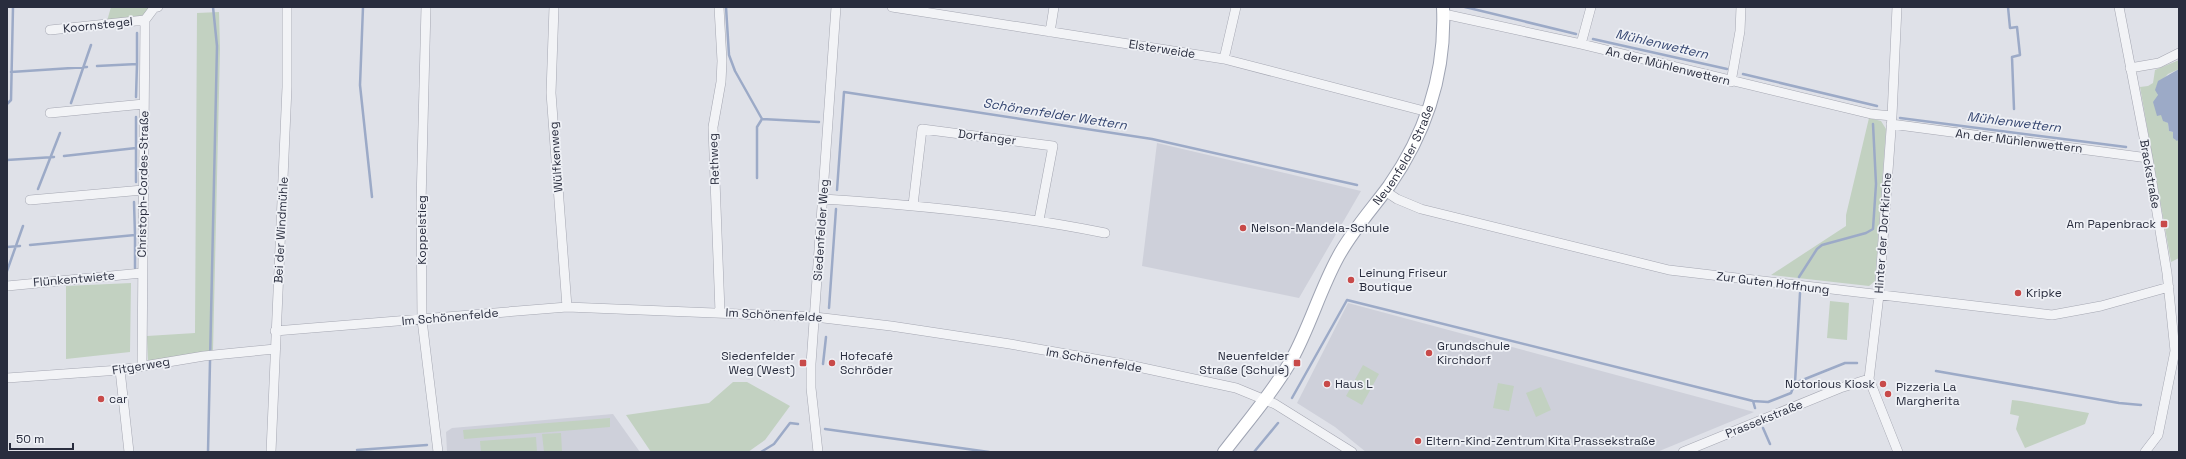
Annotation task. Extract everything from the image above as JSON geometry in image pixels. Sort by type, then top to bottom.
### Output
[{"type":"main road","name":"Neuenfelder Straße","points":[[1224,452],[1265,399],[1292,359],[1338,256],[1385,191],[1412,148],[1428,112],[1440,67],[1443,11]]},
{"type":"street","points":[[145,20],[154,8],[158,7]]},
{"type":"street","name":"Bei der Windmühle","points":[[271,452],[275,331],[287,87],[287,7]]},
{"type":"street","name":"Koppelstieg","points":[[426,7],[421,203],[422,320],[438,452]]},
{"type":"street","name":"Wülfkenweg","points":[[554,7],[551,93],[567,307]]},
{"type":"street","name":"Rethweg","points":[[719,7],[722,61],[721,82],[713,127],[720,312]]},
{"type":"street","name":"Siedenfelder Weg","points":[[818,452],[811,388],[836,7]]},
{"type":"street","name":"Elsterweide","points":[[892,7],[1224,59],[1428,112]]},
{"type":"street","points":[[1050,32],[1054,7]]},
{"type":"street","points":[[1224,59],[1236,7]]},
{"type":"street","points":[[1581,44],[1591,7]]},
{"type":"street","points":[[1731,82],[1740,31],[1741,7]]},
{"type":"street","name":"Hinter der Dorfkirche","points":[[1897,7],[1892,120],[1879,295],[1868,379],[1898,452]]},
{"type":"street","name":"Brackstraße","points":[[2119,7],[2148,158],[2169,287],[2175,351],[2164,412],[2158,435],[2145,452]]},
{"type":"street","name":"An der Mühlenwettern","points":[[1443,11],[1892,120],[2148,158]]},
{"type":"street","name":"Koornstegel","points":[[50,30],[145,20]]},
{"type":"street","name":"Christoph-Cordes-Straße","points":[[142,366],[145,20]]},
{"type":"street","points":[[2130,68],[2159,63],[2179,52]]},
{"type":"street","points":[[50,114],[144,104]]},
{"type":"street","name":"Dorfanger","points":[[913,205],[922,129],[1053,146],[1039,220]]},
{"type":"street","points":[[30,200],[143,190]]},
{"type":"street","name":"Zur Guten Hoffnung","points":[[1385,191],[1397,200],[1421,209],[1668,270],[2052,315],[2101,306],[2169,287]]},
{"type":"street","points":[[823,199],[913,205],[1039,220],[1105,233]]},
{"type":"street","name":"Flünkentwiete","points":[[7,286],[142,273]]},
{"type":"street","name":"Im Schönenfelde","points":[[275,331],[567,307],[815,317],[904,328],[1128,365],[1236,388],[1265,399]]},
{"type":"street","name":"Fitgerweg","points":[[7,378],[120,370],[218,354],[275,349]]},
{"type":"street","points":[[120,370],[128,452]]},
{"type":"street","name":"Prassekstraße","points":[[1683,452],[1846,385],[1868,379]]},
{"type":"street","points":[[1265,399],[1352,452]]},
{"type":"shaded area","name":"Nelson-Mandela-Schule","points":[[1157,143],[1361,191],[1299,298],[1142,266]]},
{"type":"shaded area","name":"Grundschule Kirchdorf","points":[[1348,303],[1754,412],[1657,452],[1366,452],[1335,427],[1297,403]]},
{"type":"shaded area","points":[[613,414],[640,452],[447,452],[446,432],[452,428]]},
{"type":"green space","points":[[111,7],[151,7],[144,17],[107,21]]},
{"type":"green space","points":[[219,12],[220,49],[213,351],[148,361],[147,336],[195,333],[197,13]]},
{"type":"green space","points":[[2179,60],[2179,69],[2168,74],[2156,87],[2164,121],[2168,123],[2169,131],[2173,132],[2175,140],[2179,139],[2179,258],[2171,262],[2140,87],[2148,86],[2153,83],[2155,70]]},
{"type":"green space","points":[[1869,118],[1881,121],[1886,129],[1875,281],[1869,286],[1771,275],[1846,226],[1846,215]]},
{"type":"green space","points":[[131,283],[130,352],[66,359],[66,286]]},
{"type":"green space","points":[[1830,301],[1849,303],[1847,340],[1827,338]]},
{"type":"green space","points":[[1363,365],[1379,374],[1362,405],[1346,396]]},
{"type":"green space","points":[[733,382],[747,382],[790,406],[765,440],[748,452],[651,452],[626,415],[709,403]]},
{"type":"green space","points":[[1498,383],[1514,386],[1509,411],[1493,408]]},
{"type":"green space","points":[[1541,387],[1551,410],[1536,417],[1526,393]]},
{"type":"green space","points":[[2012,400],[2089,413],[2085,424],[2025,448],[2016,429],[2019,416],[2010,414]]},
{"type":"green space","points":[[610,418],[610,427],[464,439],[463,430]]},
{"type":"green space","points":[[561,433],[562,452],[544,452],[542,434]]},
{"type":"green space","points":[[536,437],[537,452],[481,452],[480,441]]},
{"type":"water","points":[[2179,69],[2179,139],[2177,141],[2173,138],[2173,132],[2169,131],[2168,123],[2163,121],[2161,115],[2157,116],[2153,102],[2158,95],[2155,90],[2158,81]]},
{"type":"waterway","points":[[7,104],[11,100],[13,7]]},
{"type":"waterway","points":[[208,452],[217,46],[213,7]]},
{"type":"waterway","points":[[363,7],[360,85],[372,197]]},
{"type":"waterway","name":"Schönenfelder Wettern","points":[[726,7],[729,55],[735,71],[762,119],[757,127],[757,178]]},
{"type":"waterway","name":"Mühlenwettern","points":[[1465,7],[1576,34]]},
{"type":"waterway","points":[[2008,7],[2010,28],[2017,27],[2020,55],[2012,57],[2014,109]]},
{"type":"waterway","points":[[137,33],[137,64]]},
{"type":"waterway","name":"Mühlenwettern","points":[[1593,39],[1727,69]]},
{"type":"waterway","points":[[71,103],[91,45]]},
{"type":"waterway","points":[[97,66],[137,64],[136,97]]},
{"type":"waterway","points":[[11,72],[87,67]]},
{"type":"waterway","name":"Mühlenwettern","points":[[1743,74],[1877,106]]},
{"type":"waterway","name":"Schönenfelder Wettern","points":[[837,190],[844,92],[1152,139],[1357,185]]},
{"type":"waterway","points":[[136,117],[136,182]]},
{"type":"waterway","name":"Mühlenwettern","points":[[1900,118],[2126,147]]},
{"type":"waterway","points":[[762,119],[819,122]]},
{"type":"waterway","points":[[1799,277],[1817,249],[1822,245],[1866,233],[1873,229],[1876,184],[1873,124]]},
{"type":"waterway","points":[[38,189],[60,133]]},
{"type":"waterway","points":[[64,156],[136,148]]},
{"type":"waterway","points":[[7,160],[54,157]]},
{"type":"waterway","points":[[134,202],[135,235]]},
{"type":"waterway","name":"Schönenfelder Wettern","points":[[829,308],[836,209]]},
{"type":"waterway","points":[[7,271],[23,226]]},
{"type":"waterway","points":[[30,245],[135,235],[135,268]]},
{"type":"waterway","points":[[7,247],[20,246]]},
{"type":"waterway","points":[[1795,383],[1800,293]]},
{"type":"waterway","points":[[1292,398],[1347,300],[1753,401],[1768,402],[1791,393],[1795,383],[1845,363],[1857,363]]},
{"type":"waterway","name":"Schönenfelder Wettern","points":[[823,364],[826,337]]},
{"type":"waterway","points":[[1936,371],[2119,403],[2141,405]]},
{"type":"waterway","points":[[1753,401],[1755,408]]},
{"type":"waterway","name":"Schönenfelder Wettern","points":[[761,452],[774,444],[790,423],[798,424]]},
{"type":"waterway","points":[[1254,452],[1278,423]]},
{"type":"waterway","points":[[1763,428],[1770,444]]},
{"type":"waterway","points":[[825,429],[989,452]]},
{"type":"waterway","points":[[357,450],[427,445]]},
{"type":"place","name":"Am Papenbrack","points":[[2164,224]]},
{"type":"place","name":"Nelson-Mandela-Schule","points":[[1243,228]]},
{"type":"place","name":"Leinung Friseur Boutique","points":[[1351,280]]},
{"type":"place","name":"Kripke","points":[[2018,293]]},
{"type":"place","name":"Grundschule Kirchdorf","points":[[1429,353]]},
{"type":"place","name":"Siedenfelder Weg (West)","points":[[803,363]]},
{"type":"place","name":"Hofecafé Schröder","points":[[832,363]]},
{"type":"place","name":"Neuenfelder Straße (Schule)","points":[[1297,363]]},
{"type":"place","name":"Haus L","points":[[1327,384]]},
{"type":"place","name":"Notorious Kiosk","points":[[1883,384]]},
{"type":"place","name":"Pizzeria La Margherita","points":[[1888,394]]},
{"type":"place","name":"car","points":[[101,399]]},
{"type":"place","name":"Eltern-Kind-Zentrum Kita Prassekstraße","points":[[1418,441]]}]
